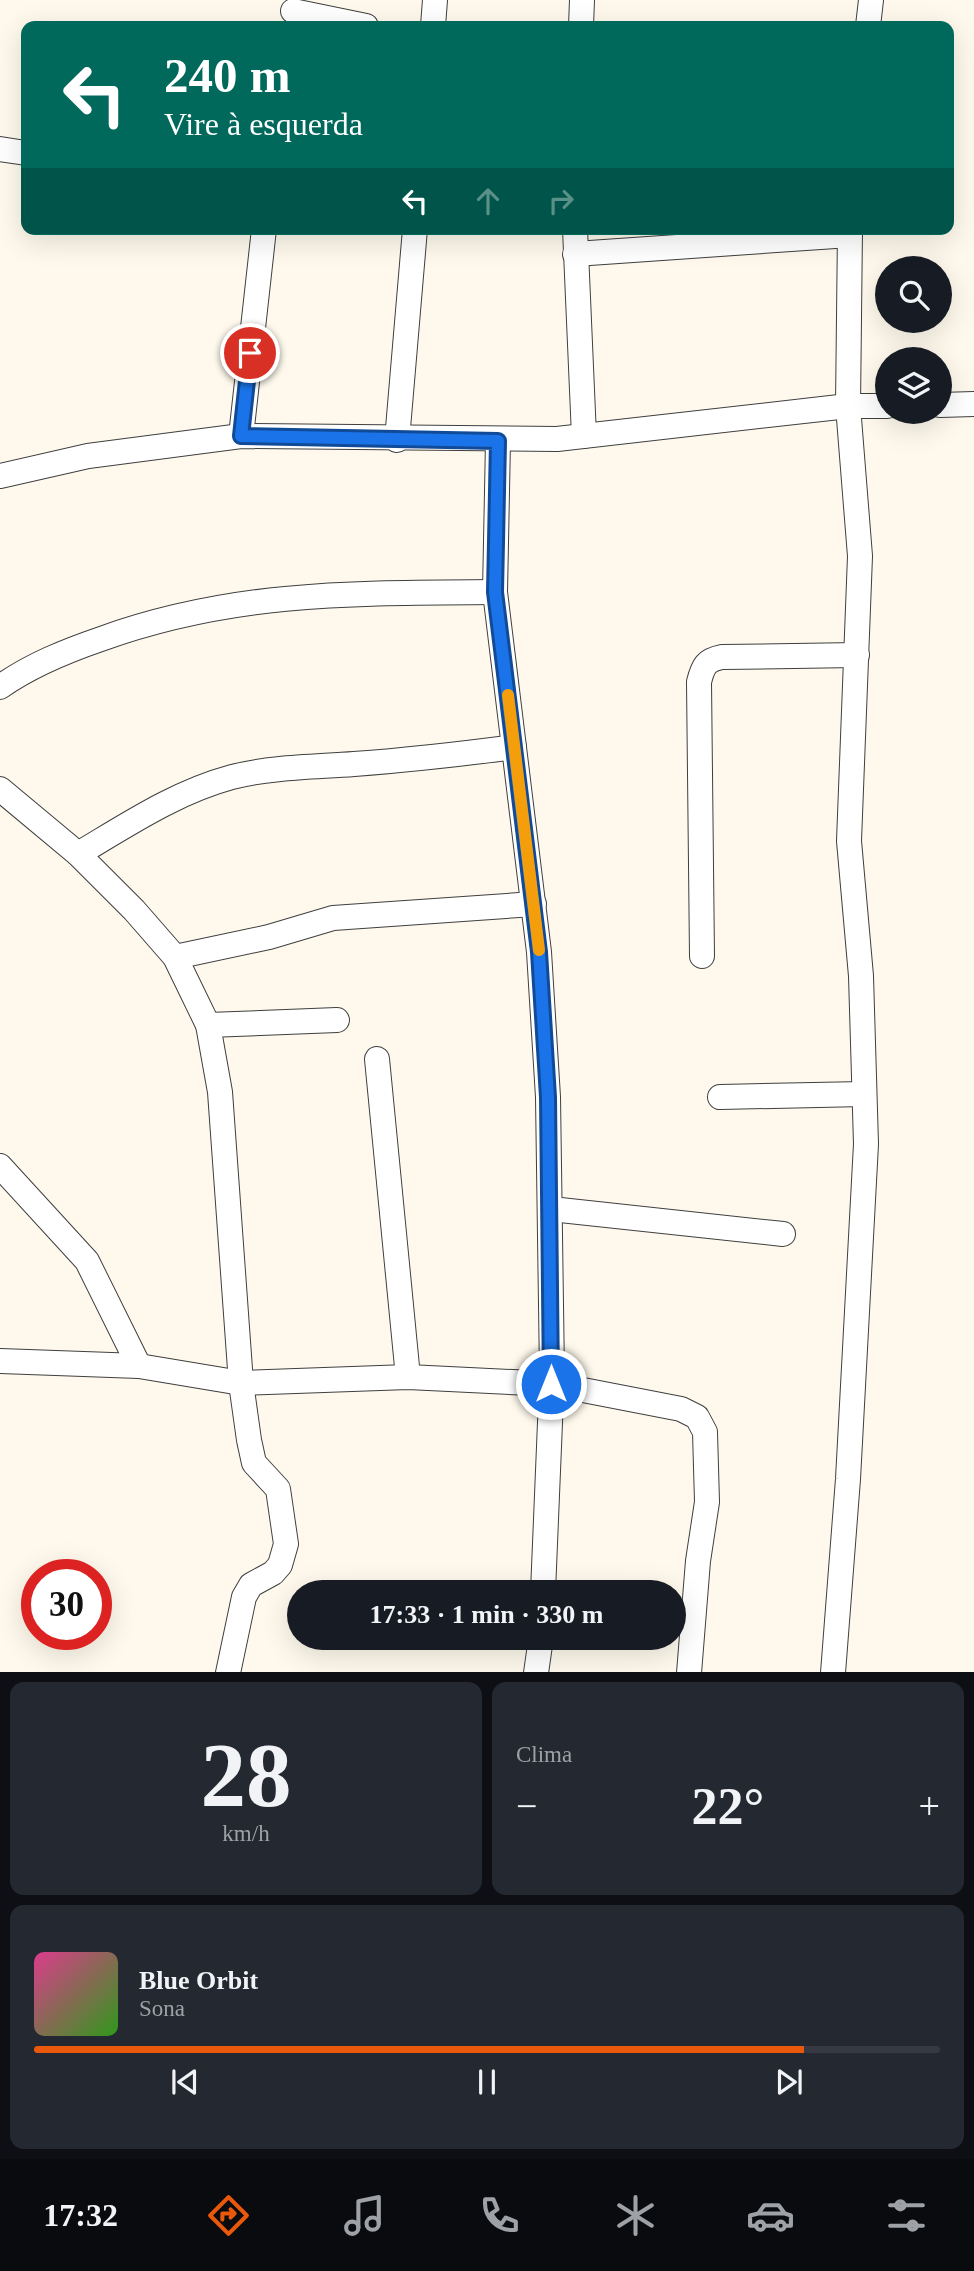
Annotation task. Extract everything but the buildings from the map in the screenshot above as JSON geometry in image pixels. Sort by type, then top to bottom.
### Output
[{"type":"street","points":[[433,21],[435,0]]},
{"type":"street","points":[[581,21],[582,0]]},
{"type":"street","points":[[869,21],[871,0]]},
{"type":"street","points":[[292,12],[340,21]]},
{"type":"street","points":[[0,149],[21,152]]},
{"type":"street","points":[[241,436],[263,235]]},
{"type":"street","points":[[397,440],[414,235]]},
{"type":"street","points":[[584,436],[575,241],[758,235]]},
{"type":"street","points":[[833,1672],[863,1220],[861,976],[849,841],[860,556],[848,406],[850,235]]},
{"type":"street","points":[[952,405],[974,404]]},
{"type":"street","points":[[0,476],[88,456],[241,436],[498,441],[584,436],[848,406],[875,405]]},
{"type":"street","points":[[498,441],[495,592],[534,904],[548,1097],[551,1384],[543,1580]]},
{"type":"street","points":[[0,687],[65,652],[129,629],[230,605],[296,596],[495,592]]},
{"type":"street","points":[[702,956],[699,682],[702,667],[709,659],[722,657],[857,655]]},
{"type":"street","points":[[78,854],[150,811],[200,787],[232,777],[262,771],[418,759],[514,747]]},
{"type":"street","points":[[0,789],[78,854],[175,957],[208,1025],[220,1092],[241,1383],[252,1457],[260,1471],[278,1489],[286,1544],[280,1565],[273,1573],[251,1585],[244,1597],[228,1672]]},
{"type":"street","points":[[175,957],[269,937],[333,918],[534,904]]},
{"type":"street","points":[[208,1025],[337,1020]]},
{"type":"street","points":[[377,1059],[408,1377]]},
{"type":"street","points":[[720,1097],[864,1094]]},
{"type":"street","points":[[0,1166],[87,1261],[139,1366]]},
{"type":"street","points":[[551,1209],[783,1234]]},
{"type":"street","points":[[0,1362],[139,1366],[241,1383],[408,1377],[551,1384],[681,1409],[697,1417],[705,1432],[707,1502],[698,1561],[689,1672]]},
{"type":"street","points":[[536,1672],[539,1650]]},
{"type":"slow traffic","points":[[508,695],[539,950]]},
{"type":"route","points":[[250,353],[241,436],[498,441],[495,592],[539,952],[548,1097],[551,1384]]}]
